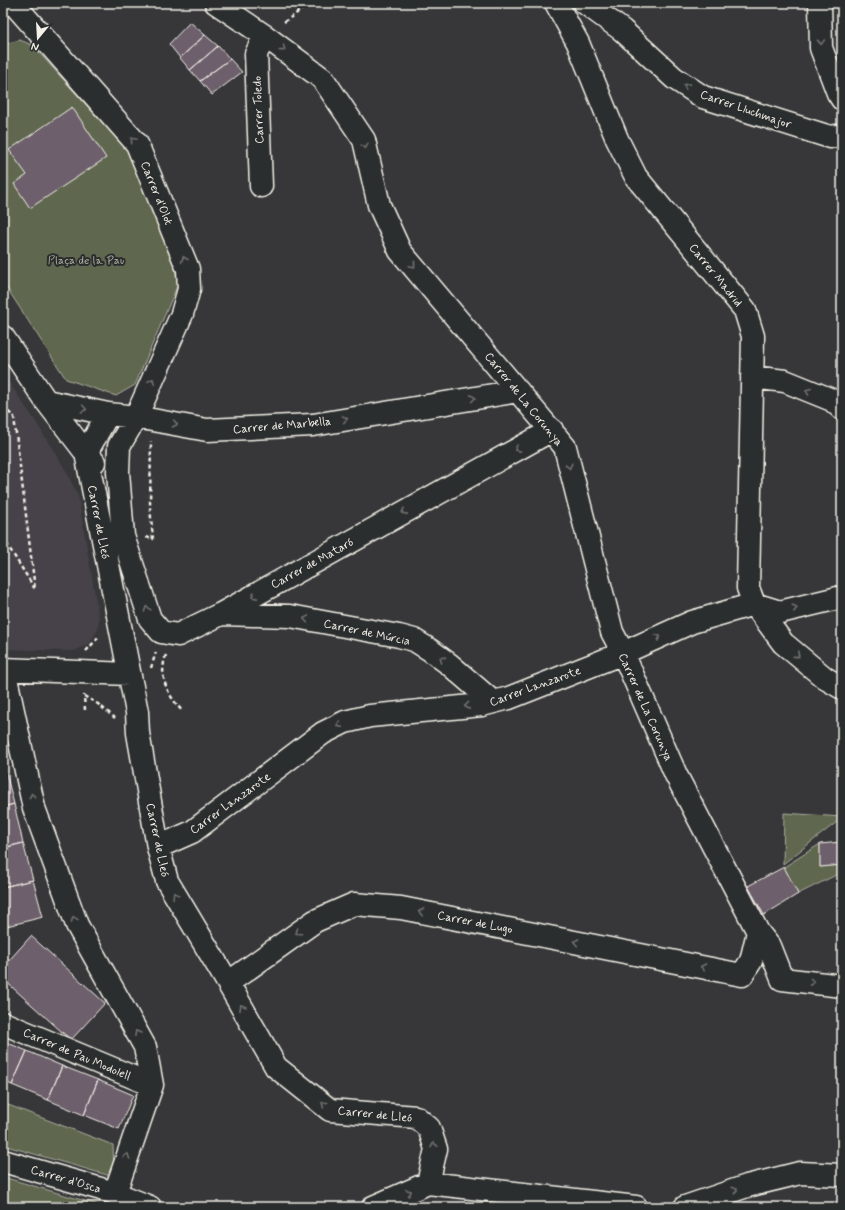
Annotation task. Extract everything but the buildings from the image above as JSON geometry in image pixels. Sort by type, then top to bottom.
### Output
[{"type":"street","name":"Carrer d'Olot","points":[[13,3],[137,144],[188,269],[189,289],[182,314],[136,416]]},
{"type":"street","name":"Carrer de La Corunya","points":[[216,3],[265,36],[323,79],[364,140],[379,205],[400,251],[565,447],[612,632],[623,653],[676,775],[758,932],[769,946],[782,979],[842,986]]},
{"type":"street","name":"Carrer Madrid","points":[[556,3],[578,43],[617,139],[636,177],[745,310],[753,336],[748,588],[754,604],[783,643],[824,678],[842,688]]},
{"type":"street","name":"Carrer Lluchmajor","points":[[585,3],[622,30],[674,78],[703,97],[830,137],[842,135]]},
{"type":"street","points":[[820,3],[821,48],[838,93],[842,99]]},
{"type":"street","name":"Carrer Toledo","points":[[261,186],[256,54],[265,36]]},
{"type":"street","points":[[3,337],[46,401],[86,453],[102,470],[150,619],[161,632],[170,634]]},
{"type":"street","points":[[752,377],[785,381],[832,400],[842,409]]},
{"type":"street","name":"Carrer de Marbella","points":[[46,401],[108,414],[136,416],[207,430],[313,425],[518,391]]},
{"type":"street","points":[[86,453],[108,414]]},
{"type":"street","points":[[123,536],[118,472],[119,446],[136,416]]},
{"type":"street","name":"Carrer de Mataró","points":[[170,634],[178,635],[221,614],[552,430]]},
{"type":"street","name":"Carrer de Lleó","points":[[86,453],[137,712],[138,733],[158,848],[167,881],[228,982],[276,1067],[330,1110],[416,1117],[429,1128],[436,1149],[428,1183]]},
{"type":"street","points":[[754,604],[780,612],[842,597]]},
{"type":"street","name":"Carrer Lanzarote","points":[[158,848],[192,832],[323,733],[345,722],[370,716],[482,705],[509,698],[623,653],[692,622],[754,604]]},
{"type":"street","name":"Carrer de Múrcia","points":[[221,614],[290,616],[414,640],[449,664],[494,702]]},
{"type":"street","points":[[115,1192],[152,1085],[145,1047],[77,925],[34,808],[4,669],[129,674]]},
{"type":"street","name":"Carrer de Lugo","points":[[228,982],[315,921],[354,904],[401,908],[742,975],[751,962],[758,932]]},
{"type":"street","name":"Carrer de Pau Modolell","points":[[3,1023],[152,1085]]},
{"type":"street","name":"Carrer d'Osca","points":[[3,1161],[115,1192],[150,1207]]},
{"type":"street","points":[[685,1207],[747,1186],[800,1173],[842,1175]]},
{"type":"street","points":[[373,1207],[428,1183],[636,1207]]},
{"type":"path","points":[[265,36],[311,3]]},
{"type":"path","points":[[3,407],[14,417],[35,589],[3,538]]},
{"type":"path","points":[[153,539],[150,507],[151,431],[157,420]]},
{"type":"path","points":[[86,651],[96,640],[101,630]]},
{"type":"path","points":[[170,634],[167,651],[162,665],[164,680],[172,699],[183,712]]},
{"type":"path","points":[[85,710],[84,696],[113,715],[123,728],[138,733]]},
{"type":"shaded area","points":[[3,374],[34,419],[66,471],[78,496],[99,619],[97,631],[89,644],[74,651],[3,649]]},
{"type":"green space","name":"Plaça de la Pau","points":[[20,40],[32,45],[129,152],[172,254],[178,284],[135,385],[116,396],[66,379],[3,282],[3,55],[8,43]]},
{"type":"green space","points":[[784,813],[842,817],[842,818],[783,864]]},
{"type":"green space","points":[[820,844],[820,867],[842,865],[842,872],[798,894],[784,867]]},
{"type":"green space","points":[[3,1103],[113,1145],[114,1177],[3,1145]]},
{"type":"green space","points":[[3,1177],[106,1207],[3,1207]]}]
